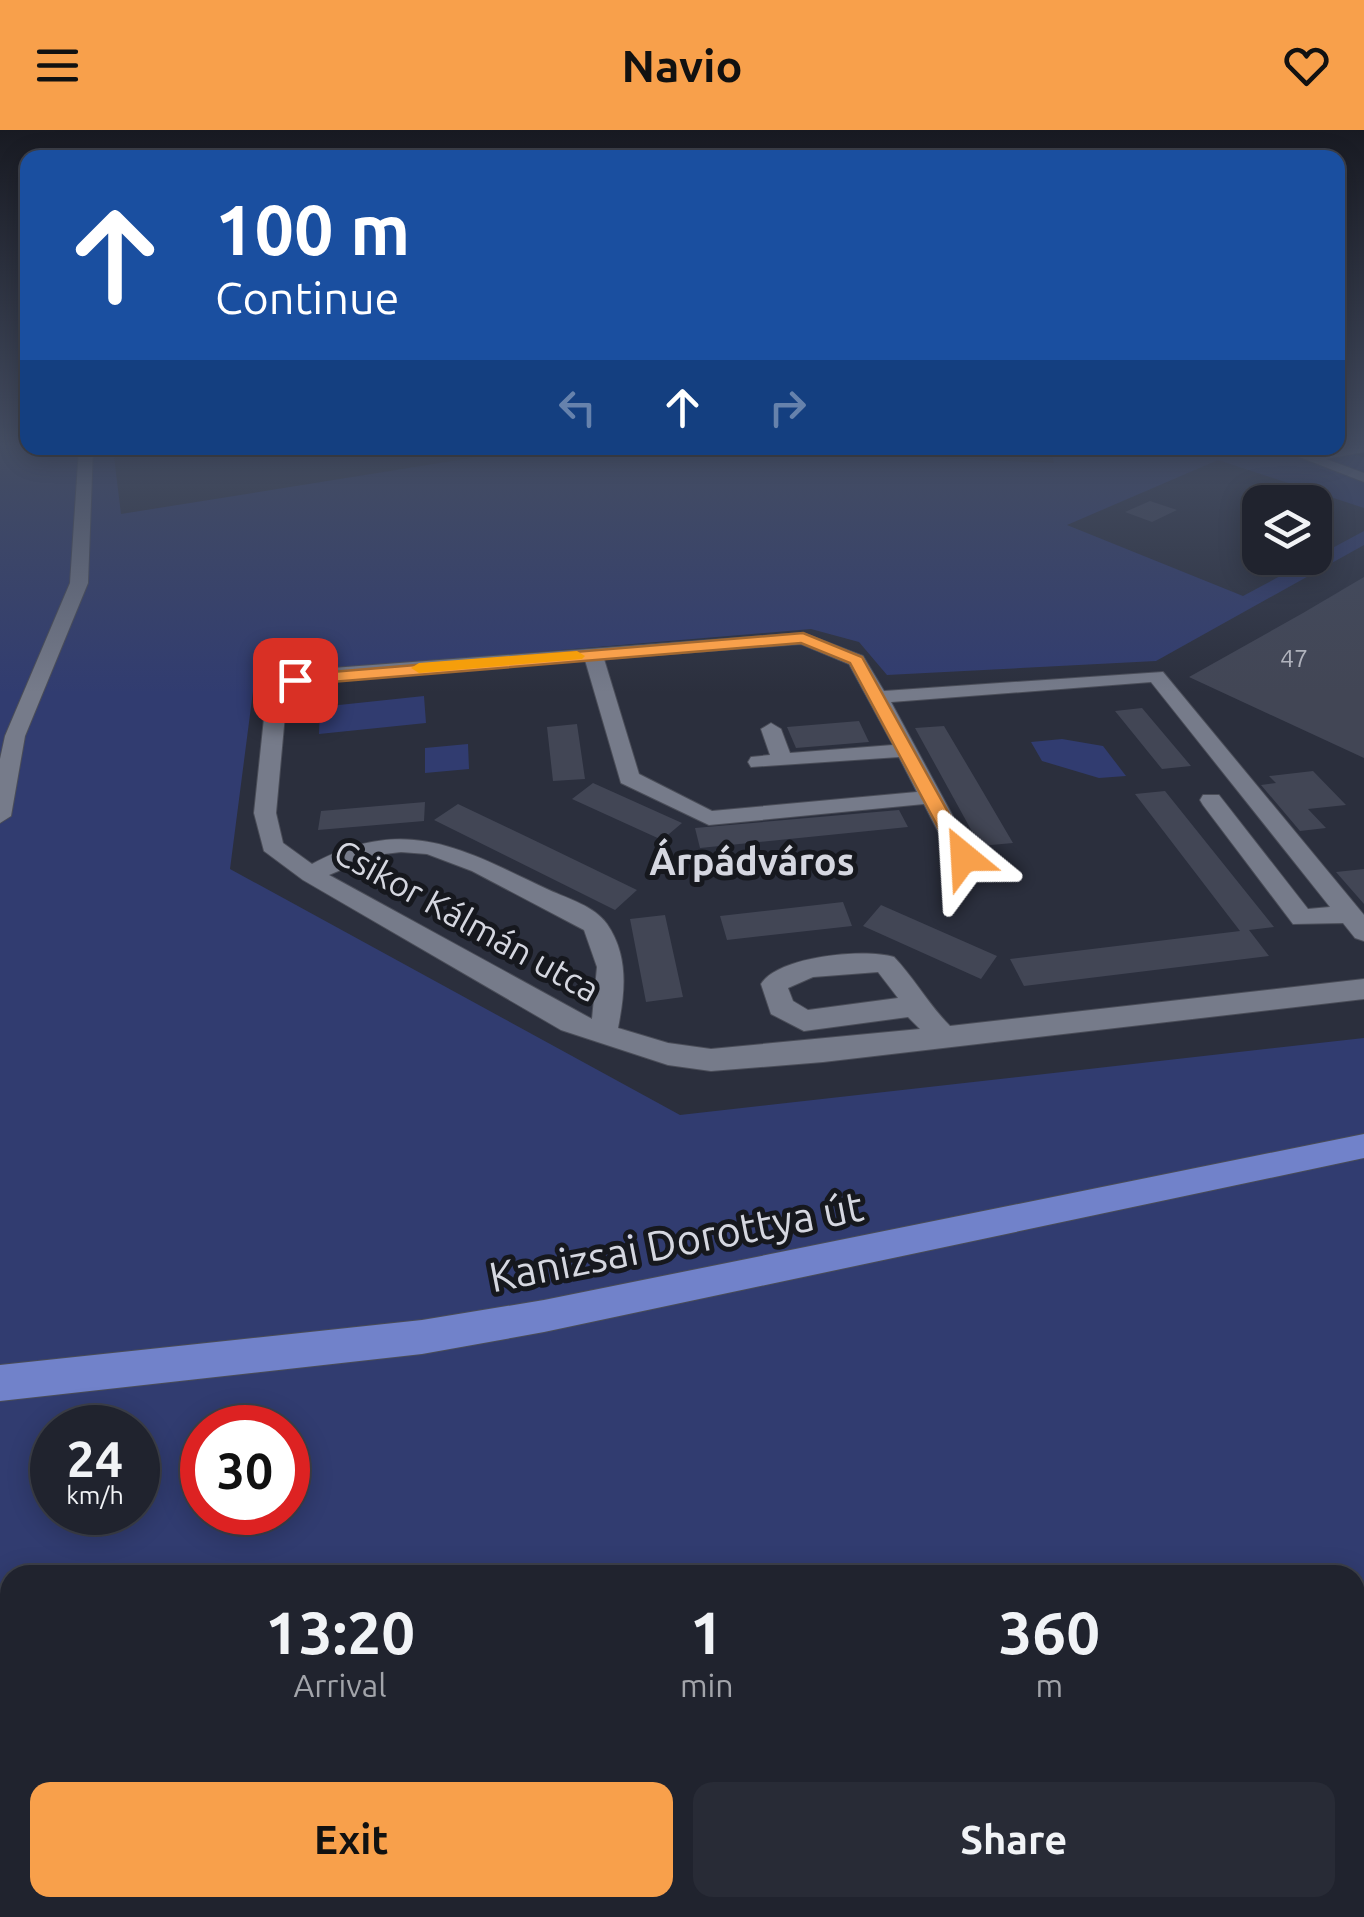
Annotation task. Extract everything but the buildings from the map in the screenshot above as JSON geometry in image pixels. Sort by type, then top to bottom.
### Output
[{"type":"main road","name":"Kanizsai Dorottya út","points":[[0,1384],[422,1336],[544,1316],[1364,1146]]},
{"type":"street","points":[[0,816],[15,736],[79,583],[82,526]]},
{"type":"street","points":[[933,797],[709,818],[629,778],[593,654],[803,638],[856,660],[933,797],[964,857]]},
{"type":"street","name":"Csikor Kálmán utca","points":[[593,654],[318,675],[295,680],[277,690],[264,813],[272,846],[311,876],[570,1023],[668,1054],[711,1060],[1364,989]]},
{"type":"street","points":[[878,697],[1156,676],[1356,923]]},
{"type":"street","points":[[770,729],[782,760]]},
{"type":"street","points":[[759,762],[907,750]]},
{"type":"street","points":[[1211,800],[1302,918],[1356,923]]},
{"type":"street","points":[[311,876],[340,857],[372,849],[439,846],[561,906],[596,925],[609,953],[612,994],[603,1034]]},
{"type":"street","points":[[914,1006],[943,1036]]},
{"type":"shaded area","points":[[0,526],[1070,526],[1243,596],[1282,575],[1310,575],[1156,661],[887,675],[859,642],[811,629],[255,676],[230,869],[680,1115],[1364,1038],[1364,1565],[0,1565]]},
{"type":"shaded area","points":[[1364,531],[1364,545],[1332,563],[1332,548]]},
{"type":"shaded area","points":[[424,696],[426,723],[319,734],[320,707]]},
{"type":"shaded area","points":[[1062,739],[1103,746],[1126,776],[1099,778],[1042,761],[1031,742]]},
{"type":"shaded area","points":[[468,744],[469,769],[425,773],[425,748]]},
{"type":"slow traffic","points":[[419,668],[577,656]]},
{"type":"district","name":"Árpádváros","points":[[752,861]]},
{"type":"route","points":[[295,680],[318,675],[803,638],[856,660],[964,857]]}]
